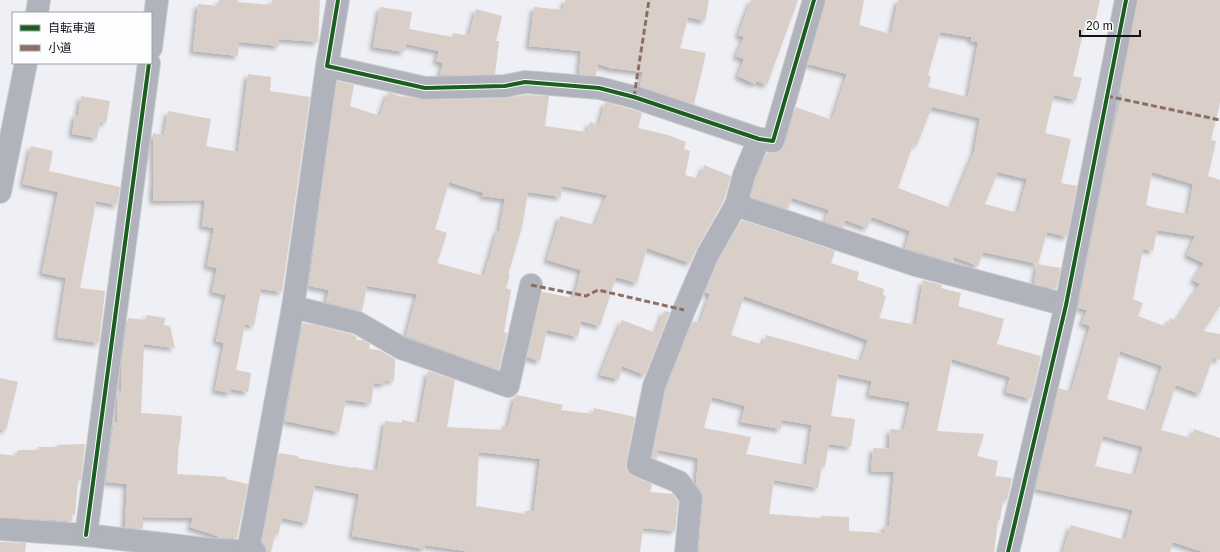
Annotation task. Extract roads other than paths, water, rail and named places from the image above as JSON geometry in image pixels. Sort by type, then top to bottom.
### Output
[{"type":"street","points":[[37,12],[39,0]]},
{"type":"street","points":[[152,40],[157,0]]},
{"type":"street","points":[[0,529],[86,534],[204,551],[251,552],[293,307],[326,66],[338,0]]},
{"type":"street","points":[[326,66],[425,88],[505,86],[525,82],[599,88],[634,97],[759,138],[773,141],[814,0]]},
{"type":"street","points":[[1008,552],[1066,305],[1126,0]]},
{"type":"street","points":[[0,192],[26,64]]},
{"type":"street","points":[[86,534],[149,64]]},
{"type":"street","points":[[686,552],[691,498],[679,482],[638,465],[654,386],[708,254],[736,205],[744,175],[759,138]]},
{"type":"street","points":[[736,205],[916,265],[1066,305]]},
{"type":"street","points":[[293,307],[358,323],[401,348],[508,386],[531,285]]}]
